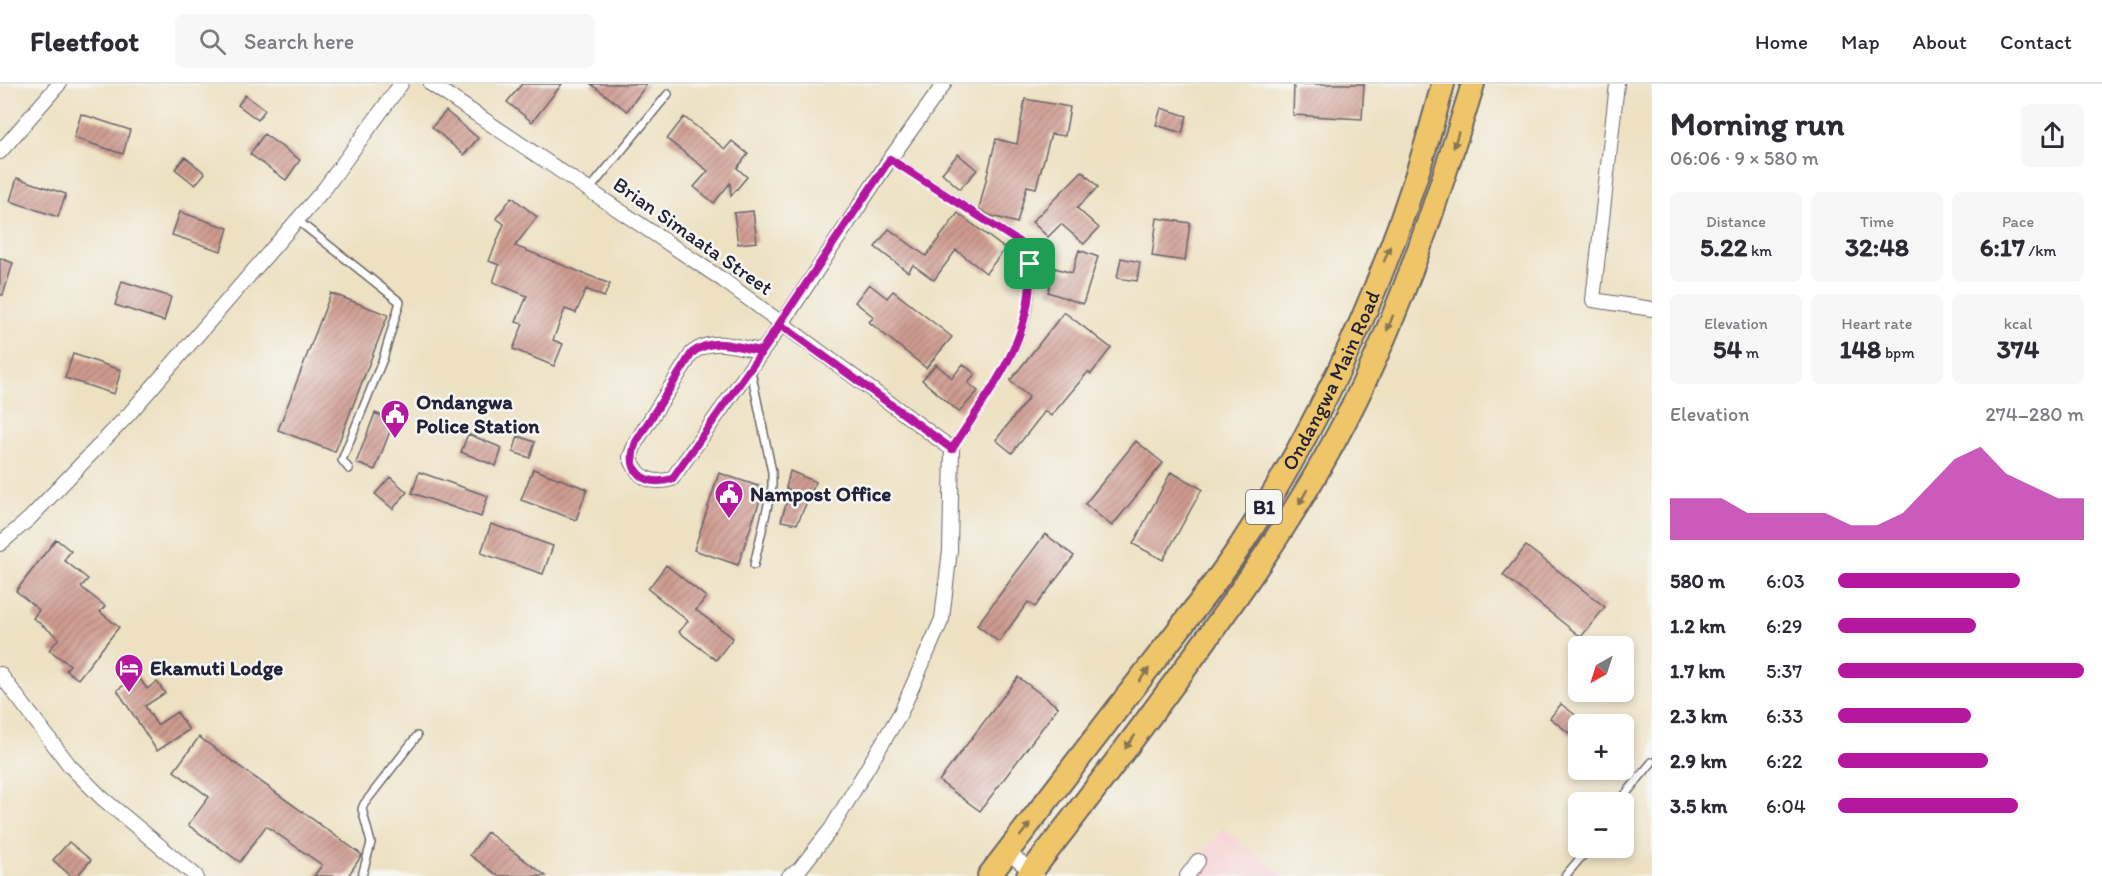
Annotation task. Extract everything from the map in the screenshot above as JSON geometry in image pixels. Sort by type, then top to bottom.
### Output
[{"type":"main road","name":"Ondangwa Main Road","points":[[989,876],[1197,605],[1238,549],[1269,500],[1335,379],[1356,329],[1398,228],[1443,84]]},
{"type":"main road","name":"Ondangwa Main Road","points":[[1033,874],[1265,558],[1336,438],[1384,338],[1417,253],[1442,187],[1473,84]]},
{"type":"street","points":[[0,152],[59,84]]},
{"type":"street","points":[[0,544],[30,518],[129,414],[325,188],[401,84]]},
{"type":"street","name":"Brian Simaata Street","points":[[430,84],[591,189],[723,280],[952,449]]},
{"type":"street","points":[[761,351],[718,342],[704,344],[692,353],[636,442],[630,457],[635,470],[644,478],[658,483],[672,479],[781,325],[890,159],[944,84]]},
{"type":"street","points":[[1617,84],[1593,300],[1652,309]]},
{"type":"street","points":[[789,876],[799,870],[831,829],[901,712],[942,619],[950,550],[952,449]]},
{"type":"street","points":[[0,533],[30,518]]},
{"type":"street","points":[[0,674],[70,766],[102,798],[196,876]]},
{"type":"street","points":[[1007,852],[1033,874]]},
{"type":"street","points":[[1187,876],[1198,861]]},
{"type":"lane","points":[[591,189],[668,94]]},
{"type":"lane","points":[[890,159],[1008,234],[1028,251],[1031,286],[1025,324],[1014,351],[952,449]]},
{"type":"lane","points":[[297,220],[400,302],[383,359],[342,460],[349,469]]},
{"type":"lane","points":[[750,368],[772,472],[772,487],[754,565]]},
{"type":"lane","points":[[362,876],[371,843],[362,809],[417,736]]},
{"type":"lane","points":[[1627,792],[1652,762]]},
{"type":"lane","points":[[1565,876],[1580,858]]},
{"type":"shaded area","points":[[1222,828],[1283,876],[1187,876]]},
{"type":"building","points":[[522,84],[562,84],[532,122],[507,102]]},
{"type":"building","points":[[591,84],[647,84],[627,111]]},
{"type":"building","points":[[1294,84],[1364,84],[1362,119],[1293,115]]},
{"type":"building","points":[[245,95],[265,110],[258,120],[238,105]]},
{"type":"building","points":[[1025,99],[1070,107],[1065,136],[1051,134],[1036,188],[1027,186],[1017,223],[989,215],[979,209],[996,139],[1017,144]]},
{"type":"building","points":[[1161,108],[1187,116],[1182,133],[1156,125]]},
{"type":"building","points":[[446,111],[478,138],[464,155],[432,127]]},
{"type":"building","points":[[81,114],[130,130],[123,154],[74,138]]},
{"type":"building","points":[[684,117],[725,149],[732,141],[748,154],[737,168],[747,177],[731,196],[730,183],[714,203],[694,187],[708,171],[667,139]]},
{"type":"building","points":[[264,134],[300,160],[286,180],[250,154]]},
{"type":"building","points":[[958,154],[977,170],[960,189],[942,173]]},
{"type":"building","points":[[185,157],[205,173],[195,185],[175,169]]},
{"type":"building","points":[[1082,171],[1098,187],[1077,208],[1099,228],[1084,244],[1061,224],[1048,237],[1032,222]]},
{"type":"building","points":[[17,178],[66,194],[58,217],[10,201]]},
{"type":"building","points":[[512,197],[537,217],[515,246],[610,284],[604,297],[586,289],[576,313],[565,309],[553,340],[563,344],[554,366],[513,349],[523,324],[516,322],[527,296],[493,282],[499,265],[489,261],[504,224],[496,218]]},
{"type":"building","points":[[753,211],[757,242],[738,244],[734,213]]},
{"type":"building","points":[[180,212],[228,228],[221,251],[172,235]]},
{"type":"building","points":[[958,213],[1005,249],[986,273],[956,250],[934,280],[913,265],[908,272],[875,247],[889,229],[926,256]]},
{"type":"building","points":[[1157,218],[1190,223],[1185,261],[1152,256]]},
{"type":"building","points":[[1079,250],[1098,257],[1083,304],[1048,292],[1055,268],[1072,273]]},
{"type":"building","points":[[0,258],[13,263],[3,295],[0,295]]},
{"type":"building","points":[[1121,258],[1140,262],[1137,281],[1117,278]]},
{"type":"building","points":[[122,281],[171,297],[164,321],[115,305]]},
{"type":"building","points":[[869,284],[887,298],[893,291],[952,337],[926,368],[869,322],[874,317],[855,302]]},
{"type":"building","points":[[331,293],[388,315],[335,452],[278,430]]},
{"type":"building","points":[[1064,312],[1111,348],[1091,374],[1088,372],[1051,416],[1045,411],[1012,453],[996,440],[1029,397],[1010,381]]},
{"type":"building","points":[[73,354],[121,370],[114,394],[65,378]]},
{"type":"building","points":[[936,364],[952,378],[963,364],[975,374],[968,383],[978,391],[959,412],[922,380]]},
{"type":"building","points":[[375,413],[394,421],[375,470],[356,463]]},
{"type":"building","points":[[468,434],[502,448],[496,466],[461,452]]},
{"type":"building","points":[[518,436],[535,442],[530,458],[513,452]]},
{"type":"building","points":[[1136,441],[1163,463],[1112,526],[1085,504]]},
{"type":"building","points":[[533,469],[587,489],[576,520],[521,500]]},
{"type":"building","points":[[790,471],[816,482],[797,524],[781,521],[790,490],[786,488]]},
{"type":"building","points":[[419,472],[488,496],[481,517],[412,493]]},
{"type":"building","points":[[1171,472],[1202,489],[1163,560],[1133,544]]},
{"type":"building","name":"Nampost Office","points":[[719,473],[764,488],[738,565],[694,550]]},
{"type":"building","points":[[390,477],[407,492],[393,509],[375,494]]},
{"type":"building","points":[[491,524],[553,546],[543,574],[481,553]]},
{"type":"building","points":[[1045,534],[1074,556],[1035,607],[1028,602],[999,642],[977,625]]},
{"type":"building","points":[[56,539],[71,551],[64,560],[88,579],[81,587],[105,606],[100,612],[119,627],[78,679],[66,670],[70,665],[49,650],[59,638],[33,618],[39,610],[16,591]]},
{"type":"building","points":[[1526,546],[1605,607],[1580,636],[1503,575]]},
{"type":"building","points":[[666,565],[706,597],[696,610],[733,638],[716,660],[679,632],[688,621],[648,589]]},
{"type":"building","points":[[138,676],[147,689],[157,682],[165,693],[145,706],[157,725],[177,712],[189,730],[157,751],[117,690]]},
{"type":"building","points":[[1018,677],[1058,707],[980,811],[939,781]]},
{"type":"building","points":[[1561,704],[1574,714],[1568,714],[1568,732],[1550,718]]},
{"type":"building","points":[[199,737],[362,855],[348,876],[314,876],[322,865],[266,826],[240,862],[188,825],[209,797],[174,771]]},
{"type":"building","points":[[487,832],[546,876],[498,876],[470,855]]},
{"type":"building","points":[[69,842],[91,860],[77,876],[71,876],[53,860]]},
{"type":"place","name":"Ondangwa Police Station","points":[[395,440]]},
{"type":"place","name":"Nampost Office","points":[[729,520]]},
{"type":"place","name":"Ekamuti Lodge","points":[[129,694]]},
{"type":"route","points":[[1030,264],[1028,251],[1019,242],[890,159],[781,325],[761,351],[732,347],[718,342],[704,344],[692,353],[636,442],[630,457],[635,470],[644,478],[658,483],[672,479],[781,325],[952,449],[1014,351],[1025,324],[1031,286],[1030,264]]}]
